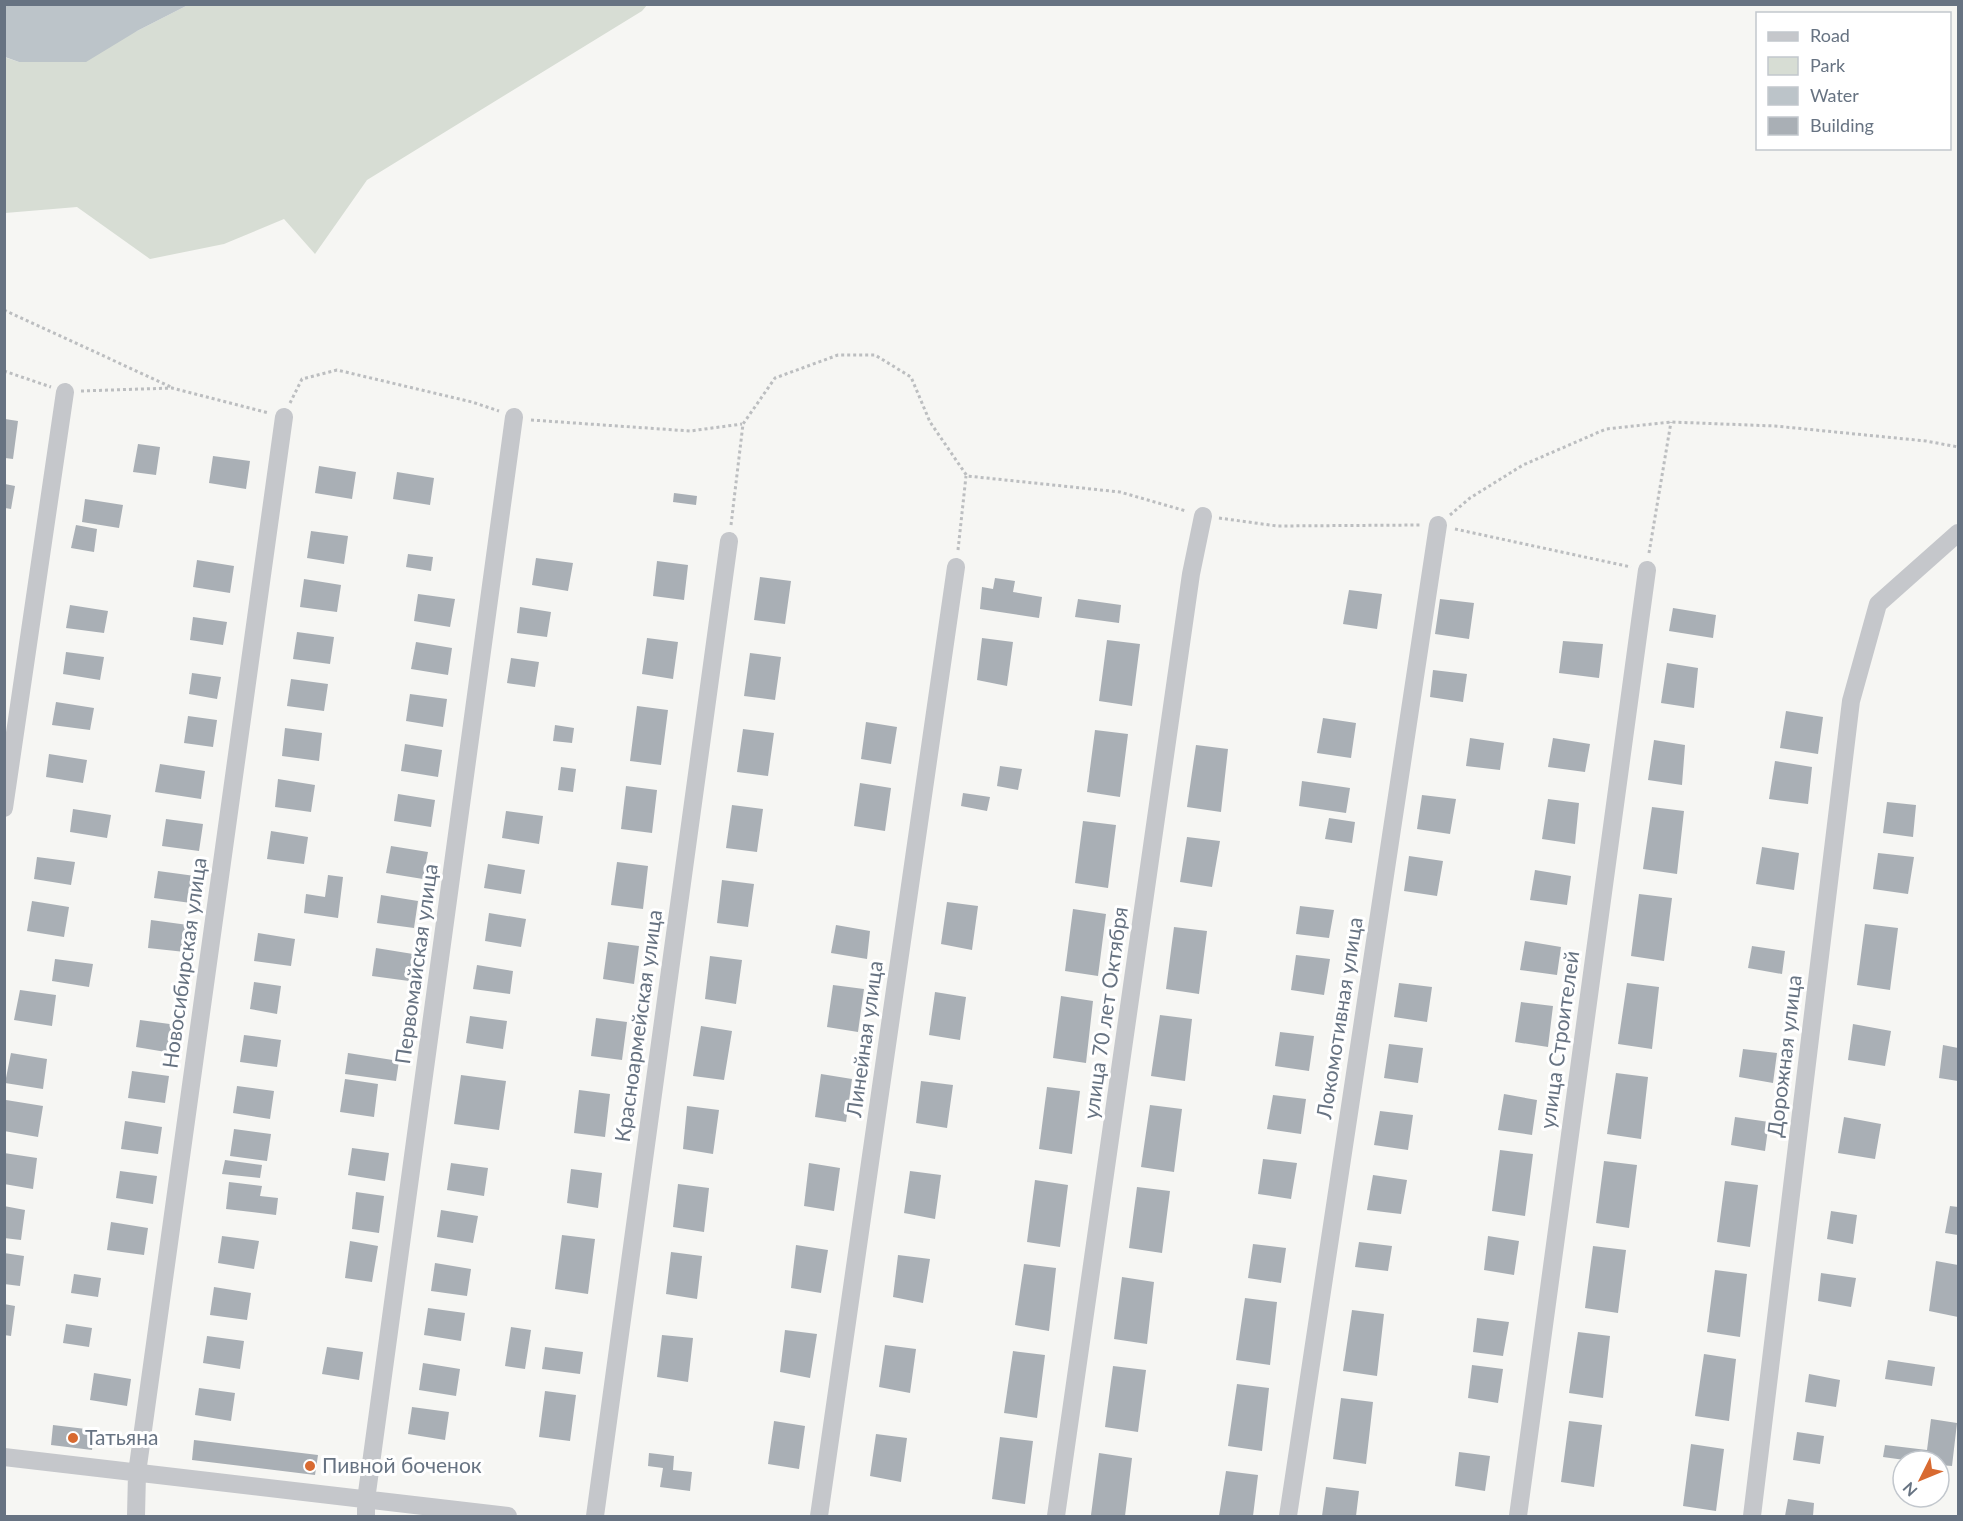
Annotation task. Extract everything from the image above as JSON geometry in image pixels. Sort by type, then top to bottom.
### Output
[{"type":"street","points":[[4,808],[65,392]]},
{"type":"street","name":"Новосибирская улица","points":[[136,1516],[137,1473],[284,417]]},
{"type":"street","name":"Первомайская улица","points":[[366,1508],[514,417]]},
{"type":"street","name":"улица 70 лет Октября","points":[[1056,1516],[1191,574],[1203,516]]},
{"type":"street","name":"Локомотивная улица","points":[[1288,1516],[1437,525]]},
{"type":"street","name":"Дорожная улица","points":[[1752,1516],[1851,701],[1878,604],[1959,533]]},
{"type":"street","name":"Красноармейская улица","points":[[595,1516],[729,541]]},
{"type":"street","name":"Линейная улица","points":[[819,1516],[956,567]]},
{"type":"street","name":"улица Строителей","points":[[1518,1516],[1647,570]]},
{"type":"street","points":[[4,1457],[137,1473],[366,1508],[508,1516]]},
{"type":"path","points":[[4,310],[172,388],[284,417],[302,379],[337,370],[472,402],[514,417],[547,422],[690,431],[743,424]]},
{"type":"path","points":[[729,541],[743,424],[775,378],[838,355],[875,355],[911,377],[930,422],[967,476],[956,567]]},
{"type":"path","points":[[4,371],[65,392],[172,388]]},
{"type":"path","points":[[967,476],[1120,492],[1203,516],[1277,526],[1437,525],[1647,570],[1671,422]]},
{"type":"path","points":[[1437,525],[1470,498],[1523,465],[1606,429],[1671,422],[1775,426],[1926,441],[1959,447]]},
{"type":"green space","points":[[188,5],[647,5],[642,11],[367,180],[315,254],[284,219],[224,244],[150,259],[77,207],[5,213],[4,57],[19,62],[137,31]]},
{"type":"water","points":[[4,5],[188,5],[137,31],[86,62],[19,62],[5,57]]},
{"type":"building","points":[[5,419],[18,421],[13,459],[5,458]]},
{"type":"building","points":[[138,444],[160,447],[156,475],[133,472]]},
{"type":"building","points":[[213,456],[250,461],[246,489],[209,483]]},
{"type":"building","points":[[319,466],[356,472],[352,499],[315,493]]},
{"type":"building","points":[[397,472],[434,478],[430,505],[393,499]]},
{"type":"building","points":[[5,484],[15,486],[11,509],[5,508]]},
{"type":"building","points":[[674,493],[697,496],[696,505],[673,502]]},
{"type":"building","points":[[85,499],[123,505],[119,528],[82,522]]},
{"type":"building","points":[[76,525],[97,529],[94,552],[71,548]]},
{"type":"building","points":[[311,531],[348,536],[344,564],[307,558]]},
{"type":"building","points":[[408,554],[433,557],[431,571],[406,567]]},
{"type":"building","points":[[536,558],[573,563],[568,591],[532,585]]},
{"type":"building","points":[[197,560],[234,566],[230,593],[193,587]]},
{"type":"building","points":[[657,561],[688,565],[684,600],[653,596]]},
{"type":"building","points":[[760,577],[791,581],[785,624],[754,620]]},
{"type":"building","points":[[995,578],[1015,581],[1013,592],[1042,597],[1039,618],[980,609],[982,587],[993,589]]},
{"type":"building","points":[[304,579],[341,585],[337,612],[300,607]]},
{"type":"building","points":[[1349,590],[1382,594],[1377,629],[1343,624]]},
{"type":"building","points":[[418,594],[455,599],[450,627],[414,621]]},
{"type":"building","points":[[1078,599],[1121,605],[1119,623],[1075,617]]},
{"type":"building","points":[[1440,599],[1474,603],[1469,639],[1435,634]]},
{"type":"building","points":[[70,605],[108,611],[104,633],[66,628]]},
{"type":"building","points":[[520,607],[551,612],[547,637],[517,633]]},
{"type":"building","points":[[1673,608],[1716,615],[1713,638],[1669,631]]},
{"type":"building","points":[[193,617],[227,622],[223,645],[190,640]]},
{"type":"building","points":[[297,632],[334,637],[330,664],[293,659]]},
{"type":"building","points":[[647,638],[678,642],[673,679],[642,674]]},
{"type":"building","points":[[982,638],[1013,642],[1007,686],[977,680]]},
{"type":"building","points":[[1107,640],[1140,644],[1132,706],[1099,701]]},
{"type":"building","points":[[1563,641],[1603,644],[1599,678],[1559,673]]},
{"type":"building","points":[[416,642],[452,648],[448,675],[411,669]]},
{"type":"building","points":[[66,652],[104,657],[100,680],[63,674]]},
{"type":"building","points":[[750,653],[781,657],[775,700],[744,696]]},
{"type":"building","points":[[511,658],[539,662],[535,687],[507,683]]},
{"type":"building","points":[[1667,663],[1698,668],[1694,708],[1661,703]]},
{"type":"building","points":[[1433,670],[1467,674],[1463,702],[1430,697]]},
{"type":"building","points":[[192,673],[221,677],[217,699],[189,694]]},
{"type":"building","points":[[291,679],[328,684],[324,711],[287,706]]},
{"type":"building","points":[[410,694],[447,699],[443,727],[406,721]]},
{"type":"building","points":[[56,702],[94,708],[90,730],[52,725]]},
{"type":"building","points":[[637,706],[668,710],[661,765],[630,761]]},
{"type":"building","points":[[1786,711],[1823,717],[1818,754],[1780,748]]},
{"type":"building","points":[[188,716],[217,720],[213,747],[184,743]]},
{"type":"building","points":[[1323,718],[1356,723],[1351,758],[1317,753]]},
{"type":"building","points":[[866,722],[897,727],[891,764],[861,759]]},
{"type":"building","points":[[555,725],[574,728],[572,743],[553,741]]},
{"type":"building","points":[[285,728],[322,733],[319,761],[282,756]]},
{"type":"building","points":[[743,729],[774,733],[768,776],[737,772]]},
{"type":"building","points":[[1095,730],[1128,734],[1120,797],[1087,792]]},
{"type":"building","points":[[1470,738],[1504,743],[1500,770],[1466,766]]},
{"type":"building","points":[[1553,738],[1590,744],[1585,772],[1548,767]]},
{"type":"building","points":[[1654,740],[1685,745],[1682,785],[1648,780]]},
{"type":"building","points":[[405,744],[442,750],[438,777],[401,771]]},
{"type":"building","points":[[1196,745],[1228,749],[1221,812],[1187,807]]},
{"type":"building","points":[[49,754],[87,760],[83,783],[46,777]]},
{"type":"building","points":[[1775,761],[1812,767],[1808,804],[1769,799]]},
{"type":"building","points":[[160,764],[205,771],[201,799],[155,792]]},
{"type":"building","points":[[1000,766],[1022,769],[1018,790],[997,786]]},
{"type":"building","points":[[561,767],[576,769],[573,792],[558,790]]},
{"type":"building","points":[[278,779],[315,785],[311,812],[275,807]]},
{"type":"building","points":[[1302,781],[1350,788],[1346,813],[1299,806]]},
{"type":"building","points":[[860,783],[891,788],[885,831],[854,826]]},
{"type":"building","points":[[626,786],[657,790],[652,833],[621,829]]},
{"type":"building","points":[[963,793],[990,797],[987,811],[961,806]]},
{"type":"building","points":[[398,794],[435,800],[431,827],[394,821]]},
{"type":"building","points":[[1422,795],[1456,799],[1450,834],[1417,829]]},
{"type":"building","points":[[1548,799],[1579,803],[1575,844],[1542,839]]},
{"type":"building","points":[[1887,802],[1916,805],[1913,837],[1883,833]]},
{"type":"building","points":[[732,805],[763,809],[757,852],[726,848]]},
{"type":"building","points":[[1652,807],[1684,811],[1677,874],[1643,869]]},
{"type":"building","points":[[73,809],[111,815],[107,838],[70,832]]},
{"type":"building","points":[[506,811],[543,816],[539,844],[502,838]]},
{"type":"building","points":[[1329,818],[1355,822],[1352,843],[1325,839]]},
{"type":"building","points":[[166,819],[203,824],[199,851],[162,846]]},
{"type":"building","points":[[1083,821],[1116,825],[1108,888],[1075,883]]},
{"type":"building","points":[[271,831],[308,837],[304,864],[267,859]]},
{"type":"building","points":[[1187,837],[1220,841],[1212,887],[1180,882]]},
{"type":"building","points":[[391,846],[428,852],[423,879],[386,873]]},
{"type":"building","points":[[1762,847],[1799,853],[1794,890],[1756,884]]},
{"type":"building","points":[[1878,853],[1914,857],[1908,894],[1873,889]]},
{"type":"building","points":[[1409,856],[1443,861],[1437,896],[1404,891]]},
{"type":"building","points":[[37,857],[75,862],[71,885],[34,879]]},
{"type":"building","points":[[617,862],[648,866],[643,909],[611,905]]},
{"type":"building","points":[[488,864],[525,870],[521,894],[484,888]]},
{"type":"building","points":[[1535,870],[1571,876],[1567,905],[1530,900]]},
{"type":"building","points":[[158,871],[195,876],[191,903],[154,898]]},
{"type":"building","points":[[328,875],[343,877],[338,918],[304,913],[306,894],[325,897]]},
{"type":"building","points":[[722,880],[754,884],[748,927],[717,923]]},
{"type":"building","points":[[1639,894],[1672,898],[1664,961],[1631,956]]},
{"type":"building","points":[[381,895],[418,901],[414,928],[377,923]]},
{"type":"building","points":[[32,901],[69,907],[64,937],[27,931]]},
{"type":"building","points":[[947,902],[978,906],[972,950],[941,944]]},
{"type":"building","points":[[1300,906],[1334,910],[1329,938],[1296,934]]},
{"type":"building","points":[[1073,909],[1106,914],[1098,976],[1065,971]]},
{"type":"building","points":[[489,913],[526,919],[521,947],[485,941]]},
{"type":"building","points":[[151,920],[188,925],[185,952],[148,948]]},
{"type":"building","points":[[1865,924],[1898,928],[1890,990],[1857,985]]},
{"type":"building","points":[[836,925],[870,931],[867,959],[831,953]]},
{"type":"building","points":[[1174,927],[1207,931],[1199,994],[1166,989]]},
{"type":"building","points":[[258,933],[295,939],[291,966],[254,961]]},
{"type":"building","points":[[1525,941],[1561,947],[1557,975],[1520,970]]},
{"type":"building","points":[[608,942],[639,946],[634,984],[603,979]]},
{"type":"building","points":[[1752,946],[1785,951],[1782,974],[1748,968]]},
{"type":"building","points":[[376,948],[413,954],[409,981],[372,976]]},
{"type":"building","points":[[1296,955],[1330,959],[1324,995],[1291,990]]},
{"type":"building","points":[[710,956],[742,960],[736,1004],[705,999]]},
{"type":"building","points":[[55,959],[93,964],[89,987],[52,981]]},
{"type":"building","points":[[477,965],[513,971],[510,994],[473,989]]},
{"type":"building","points":[[254,982],[281,986],[277,1014],[250,1009]]},
{"type":"building","points":[[1399,983],[1432,987],[1427,1022],[1394,1017]]},
{"type":"building","points":[[1627,983],[1659,987],[1652,1049],[1618,1044]]},
{"type":"building","points":[[833,985],[864,989],[858,1032],[827,1027]]},
{"type":"building","points":[[20,990],[56,995],[52,1026],[14,1020]]},
{"type":"building","points":[[935,992],[966,997],[960,1040],[929,1035]]},
{"type":"building","points":[[1061,996],[1093,1001],[1086,1063],[1053,1058]]},
{"type":"building","points":[[1521,1002],[1553,1006],[1548,1047],[1515,1042]]},
{"type":"building","points":[[1160,1015],[1192,1019],[1185,1081],[1151,1076]]},
{"type":"building","points":[[470,1016],[507,1021],[503,1049],[466,1043]]},
{"type":"building","points":[[596,1018],[627,1022],[622,1060],[591,1056]]},
{"type":"building","points":[[140,1020],[177,1025],[172,1053],[136,1047]]},
{"type":"building","points":[[1853,1024],[1891,1031],[1885,1066],[1848,1060]]},
{"type":"building","points":[[701,1026],[732,1031],[724,1080],[693,1076]]},
{"type":"building","points":[[1280,1032],[1314,1036],[1309,1071],[1275,1066]]},
{"type":"building","points":[[244,1035],[281,1040],[277,1067],[240,1062]]},
{"type":"building","points":[[1389,1044],[1423,1048],[1418,1083],[1384,1078]]},
{"type":"building","points":[[1943,1045],[1958,1048],[1958,1081],[1939,1078]]},
{"type":"building","points":[[1743,1049],[1777,1053],[1773,1083],[1739,1077]]},
{"type":"building","points":[[11,1053],[47,1059],[43,1089],[5,1083]]},
{"type":"building","points":[[348,1053],[399,1061],[396,1081],[345,1074]]},
{"type":"building","points":[[132,1071],[169,1076],[165,1103],[128,1098]]},
{"type":"building","points":[[1616,1073],[1648,1077],[1641,1139],[1607,1134]]},
{"type":"building","points":[[821,1074],[852,1079],[846,1122],[815,1117]]},
{"type":"building","points":[[461,1075],[506,1081],[499,1130],[454,1124]]},
{"type":"building","points":[[345,1079],[378,1084],[374,1117],[340,1112]]},
{"type":"building","points":[[921,1081],[953,1085],[947,1128],[916,1123]]},
{"type":"building","points":[[237,1086],[274,1091],[270,1119],[233,1113]]},
{"type":"building","points":[[1047,1087],[1080,1091],[1072,1154],[1039,1149]]},
{"type":"building","points":[[579,1090],[610,1094],[605,1137],[574,1133]]},
{"type":"building","points":[[1504,1094],[1537,1100],[1532,1135],[1498,1130]]},
{"type":"building","points":[[1273,1095],[1306,1099],[1301,1134],[1267,1129]]},
{"type":"building","points":[[6,1100],[43,1106],[38,1137],[4,1131]]},
{"type":"building","points":[[1150,1105],[1182,1109],[1174,1172],[1141,1167]]},
{"type":"building","points":[[687,1106],[719,1110],[713,1154],[683,1149]]},
{"type":"building","points":[[1380,1111],[1413,1115],[1408,1150],[1374,1145]]},
{"type":"building","points":[[1735,1117],[1769,1122],[1765,1151],[1731,1145]]},
{"type":"building","points":[[1844,1117],[1881,1124],[1875,1159],[1838,1153]]},
{"type":"building","points":[[125,1121],[162,1127],[158,1154],[121,1149]]},
{"type":"building","points":[[234,1129],[271,1134],[267,1161],[230,1156]]},
{"type":"building","points":[[352,1148],[389,1153],[385,1181],[348,1175]]},
{"type":"building","points":[[1500,1150],[1533,1154],[1525,1216],[1492,1211]]},
{"type":"building","points":[[4,1153],[37,1158],[33,1189],[4,1184]]},
{"type":"building","points":[[1263,1159],[1297,1163],[1291,1199],[1258,1194]]},
{"type":"building","points":[[225,1160],[262,1165],[260,1178],[222,1174]]},
{"type":"building","points":[[1604,1161],[1637,1165],[1629,1228],[1596,1223]]},
{"type":"building","points":[[451,1163],[488,1168],[484,1196],[447,1190]]},
{"type":"building","points":[[809,1163],[840,1168],[834,1211],[804,1206]]},
{"type":"building","points":[[571,1169],[602,1173],[598,1208],[567,1203]]},
{"type":"building","points":[[120,1171],[157,1176],[153,1204],[116,1198]]},
{"type":"building","points":[[910,1171],[941,1175],[935,1219],[904,1213]]},
{"type":"building","points":[[1373,1175],[1407,1180],[1401,1214],[1367,1210]]},
{"type":"building","points":[[1035,1180],[1068,1185],[1060,1247],[1027,1242]]},
{"type":"building","points":[[1725,1181],[1758,1185],[1750,1247],[1717,1242]]},
{"type":"building","points":[[229,1182],[262,1186],[260,1196],[278,1198],[276,1215],[226,1209]]},
{"type":"building","points":[[678,1184],[709,1188],[704,1232],[673,1227]]},
{"type":"building","points":[[1137,1187],[1170,1191],[1162,1253],[1129,1248]]},
{"type":"building","points":[[356,1192],[384,1196],[379,1233],[352,1229]]},
{"type":"building","points":[[4,1206],[25,1210],[21,1240],[4,1238]]},
{"type":"building","points":[[1950,1206],[1958,1207],[1958,1235],[1945,1233]]},
{"type":"building","points":[[441,1210],[478,1216],[473,1243],[437,1237]]},
{"type":"building","points":[[1831,1211],[1857,1215],[1853,1244],[1827,1239]]},
{"type":"building","points":[[111,1222],[148,1228],[144,1255],[107,1250]]},
{"type":"building","points":[[562,1235],[595,1239],[588,1294],[555,1289]]},
{"type":"building","points":[[222,1236],[259,1241],[254,1269],[218,1263]]},
{"type":"building","points":[[1488,1236],[1519,1241],[1514,1275],[1484,1270]]},
{"type":"building","points":[[350,1241],[378,1246],[372,1282],[345,1278]]},
{"type":"building","points":[[1359,1242],[1392,1246],[1388,1271],[1355,1267]]},
{"type":"building","points":[[1253,1244],[1286,1248],[1281,1283],[1248,1278]]},
{"type":"building","points":[[796,1245],[828,1250],[821,1293],[791,1288]]},
{"type":"building","points":[[1593,1246],[1626,1250],[1618,1313],[1585,1308]]},
{"type":"building","points":[[671,1252],[702,1256],[697,1299],[666,1294]]},
{"type":"building","points":[[4,1253],[24,1256],[20,1286],[4,1284]]},
{"type":"building","points":[[898,1255],[930,1259],[923,1303],[893,1297]]},
{"type":"building","points":[[1936,1261],[1958,1265],[1958,1317],[1929,1311]]},
{"type":"building","points":[[435,1263],[471,1269],[467,1296],[431,1291]]},
{"type":"building","points":[[1024,1264],[1056,1268],[1049,1331],[1015,1325]]},
{"type":"building","points":[[1715,1270],[1747,1274],[1740,1337],[1707,1332]]},
{"type":"building","points":[[1821,1273],[1856,1278],[1851,1307],[1818,1301]]},
{"type":"building","points":[[74,1274],[101,1278],[98,1297],[71,1293]]},
{"type":"building","points":[[1122,1277],[1154,1282],[1147,1344],[1114,1339]]},
{"type":"building","points":[[214,1287],[251,1293],[247,1320],[210,1315]]},
{"type":"building","points":[[1245,1298],[1277,1302],[1270,1365],[1236,1360]]},
{"type":"building","points":[[4,1304],[15,1306],[11,1336],[4,1335]]},
{"type":"building","points":[[428,1308],[465,1313],[461,1341],[424,1335]]},
{"type":"building","points":[[1352,1310],[1384,1314],[1377,1376],[1343,1371]]},
{"type":"building","points":[[1477,1318],[1509,1322],[1503,1356],[1473,1352]]},
{"type":"building","points":[[66,1324],[92,1328],[89,1347],[63,1343]]},
{"type":"building","points":[[511,1327],[531,1330],[525,1369],[505,1366]]},
{"type":"building","points":[[785,1330],[817,1334],[810,1378],[780,1372]]},
{"type":"building","points":[[1578,1332],[1610,1336],[1603,1398],[1569,1393]]},
{"type":"building","points":[[662,1335],[693,1338],[688,1382],[657,1377]]},
{"type":"building","points":[[207,1336],[244,1341],[240,1369],[203,1363]]},
{"type":"building","points":[[885,1345],[916,1349],[910,1393],[879,1387]]},
{"type":"building","points":[[327,1347],[363,1352],[359,1380],[322,1374]]},
{"type":"building","points":[[545,1347],[583,1352],[580,1374],[542,1369]]},
{"type":"building","points":[[1013,1351],[1045,1355],[1037,1418],[1004,1413]]},
{"type":"building","points":[[1704,1354],[1736,1359],[1729,1421],[1695,1416]]},
{"type":"building","points":[[1888,1360],[1935,1367],[1932,1386],[1885,1379]]},
{"type":"building","points":[[423,1363],[460,1369],[456,1396],[419,1390]]},
{"type":"building","points":[[1472,1365],[1503,1369],[1498,1403],[1468,1398]]},
{"type":"building","points":[[1113,1366],[1146,1370],[1138,1432],[1105,1427]]},
{"type":"building","points":[[94,1373],[131,1379],[127,1406],[90,1400]]},
{"type":"building","points":[[1809,1374],[1840,1380],[1836,1407],[1805,1402]]},
{"type":"building","points":[[1237,1384],[1269,1388],[1262,1451],[1228,1446]]},
{"type":"building","points":[[199,1388],[235,1393],[231,1421],[195,1415]]},
{"type":"building","points":[[545,1391],[576,1395],[570,1441],[539,1437]]},
{"type":"building","points":[[1341,1398],[1373,1402],[1366,1464],[1333,1459]]},
{"type":"building","points":[[412,1407],[449,1412],[445,1440],[408,1434]]},
{"type":"building","points":[[1931,1419],[1957,1423],[1952,1466],[1951,1449],[1927,1449]]},
{"type":"building","points":[[774,1421],[805,1426],[799,1469],[768,1464]]},
{"type":"building","points":[[1569,1421],[1602,1425],[1594,1487],[1561,1482]]},
{"type":"building","name":"Татьяна","points":[[53,1425],[94,1430],[92,1450],[51,1445]]},
{"type":"building","points":[[1797,1432],[1824,1436],[1820,1464],[1793,1460]]},
{"type":"building","points":[[876,1434],[907,1438],[901,1482],[870,1476]]},
{"type":"building","points":[[1000,1437],[1033,1441],[1025,1504],[992,1499]]},
{"type":"building","points":[[194,1440],[318,1455],[315,1475],[192,1460]]},
{"type":"building","points":[[1691,1444],[1724,1449],[1716,1511],[1683,1506]]},
{"type":"building","points":[[1885,1445],[1919,1449],[1891,1449],[1891,1458],[1883,1457]]},
{"type":"building","points":[[1459,1452],[1490,1456],[1485,1491],[1455,1486]]},
{"type":"building","points":[[649,1453],[674,1456],[673,1470],[692,1472],[690,1491],[660,1487],[663,1468],[648,1466]]},
{"type":"building","points":[[1099,1453],[1132,1458],[1125,1516],[1091,1515]]},
{"type":"building","points":[[1226,1471],[1258,1475],[1253,1516],[1219,1516]]},
{"type":"building","points":[[1326,1487],[1359,1491],[1356,1516],[1322,1516]]},
{"type":"building","points":[[1788,1499],[1814,1503],[1813,1516],[1785,1516]]},
{"type":"place","name":"Татьяна","points":[[73,1438]]},
{"type":"place","name":"Пивной боченок","points":[[310,1466]]}]
